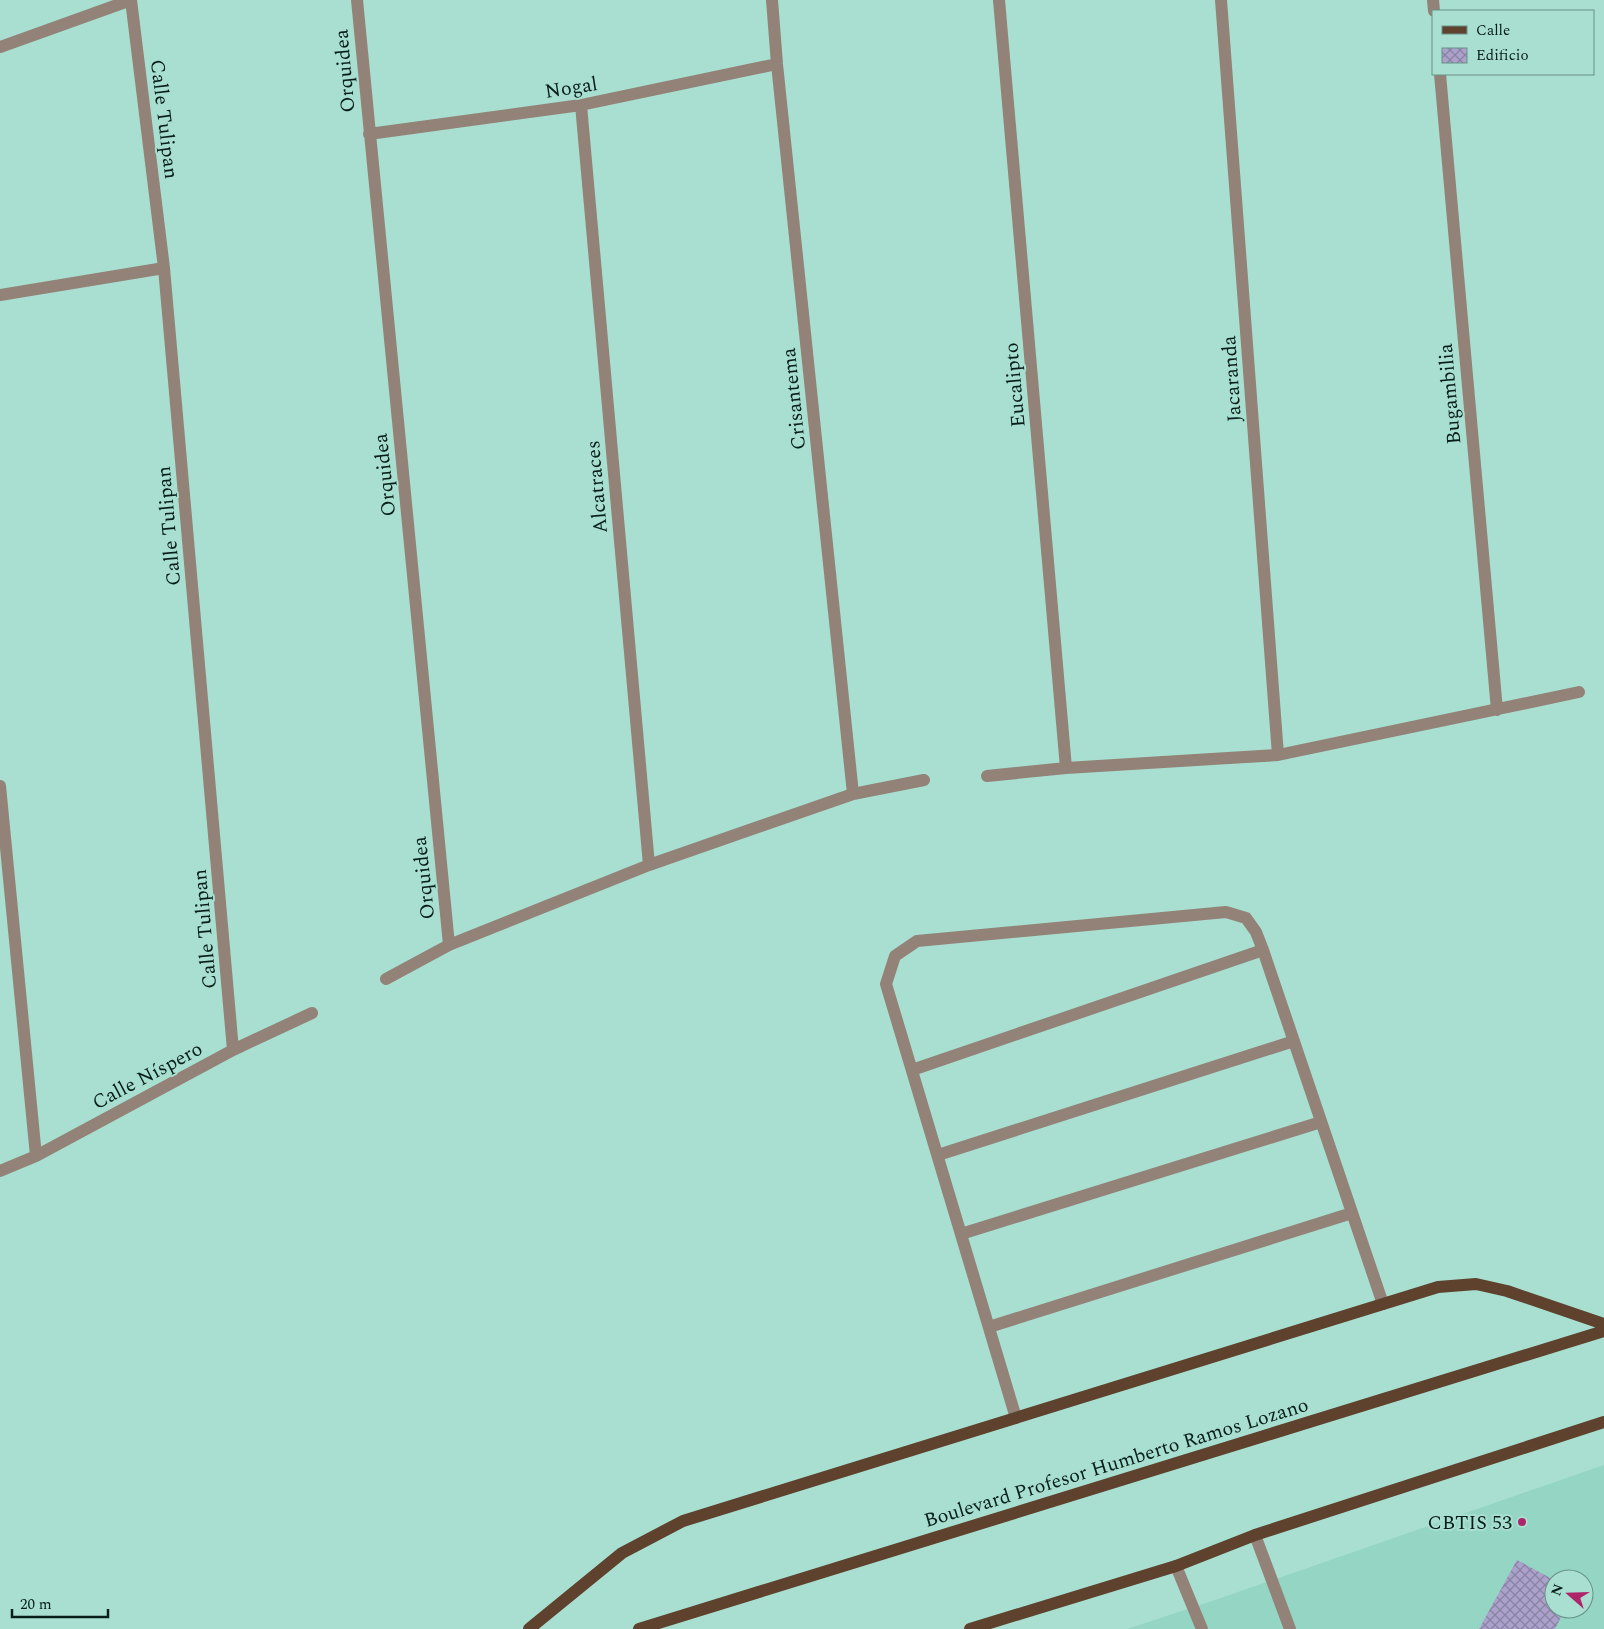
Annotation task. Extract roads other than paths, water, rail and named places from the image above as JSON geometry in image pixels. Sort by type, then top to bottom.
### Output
[{"type":"main road","points":[[529,1629],[622,1553],[683,1521],[1438,1287],[1476,1284],[1507,1291],[1604,1324]]},
{"type":"main road","name":"Boulevard Profesor Humberto Ramos Lozano","points":[[639,1629],[1604,1331]]},
{"type":"main road","points":[[970,1629],[1176,1566],[1256,1535],[1604,1422]]},
{"type":"street","points":[[0,47],[131,0]]},
{"type":"street","name":"Calle Tulipan","points":[[131,0],[164,268],[234,1050]]},
{"type":"street","name":"Orquidea","points":[[357,0],[449,945]]},
{"type":"street","name":"Crisantema","points":[[772,0],[777,64],[853,794]]},
{"type":"street","name":"Eucalipto","points":[[999,0],[1066,768]]},
{"type":"street","name":"Jacaranda","points":[[1222,0],[1278,754]]},
{"type":"street","name":"Nogal","points":[[369,134],[581,106],[777,64]]},
{"type":"street","name":"Bugambilia","points":[[1440,75],[1496,710]]},
{"type":"street","name":"Alcatraces","points":[[581,106],[649,865]]},
{"type":"street","points":[[0,295],[164,268]]},
{"type":"street","points":[[987,776],[1066,768],[1278,754],[1579,692]]},
{"type":"street","points":[[386,979],[449,945],[649,865],[853,794],[924,780]]},
{"type":"street","points":[[0,786],[36,1156]]},
{"type":"street","points":[[1016,1418],[886,984],[894,956],[917,941],[1226,912],[1246,918],[1256,932],[1263,950],[1383,1304]]},
{"type":"street","points":[[912,1070],[1263,950]]},
{"type":"street","name":"Calle Níspero","points":[[0,1171],[36,1156],[234,1050],[312,1013]]},
{"type":"street","points":[[938,1155],[1294,1041]]},
{"type":"street","points":[[961,1234],[1321,1122]]},
{"type":"street","points":[[989,1327],[1352,1213]]},
{"type":"street","points":[[1256,1535],[1290,1629]]},
{"type":"street","points":[[1176,1566],[1202,1629]]},
{"type":"place","name":"CBTIS 53","points":[[1522,1522]]}]
